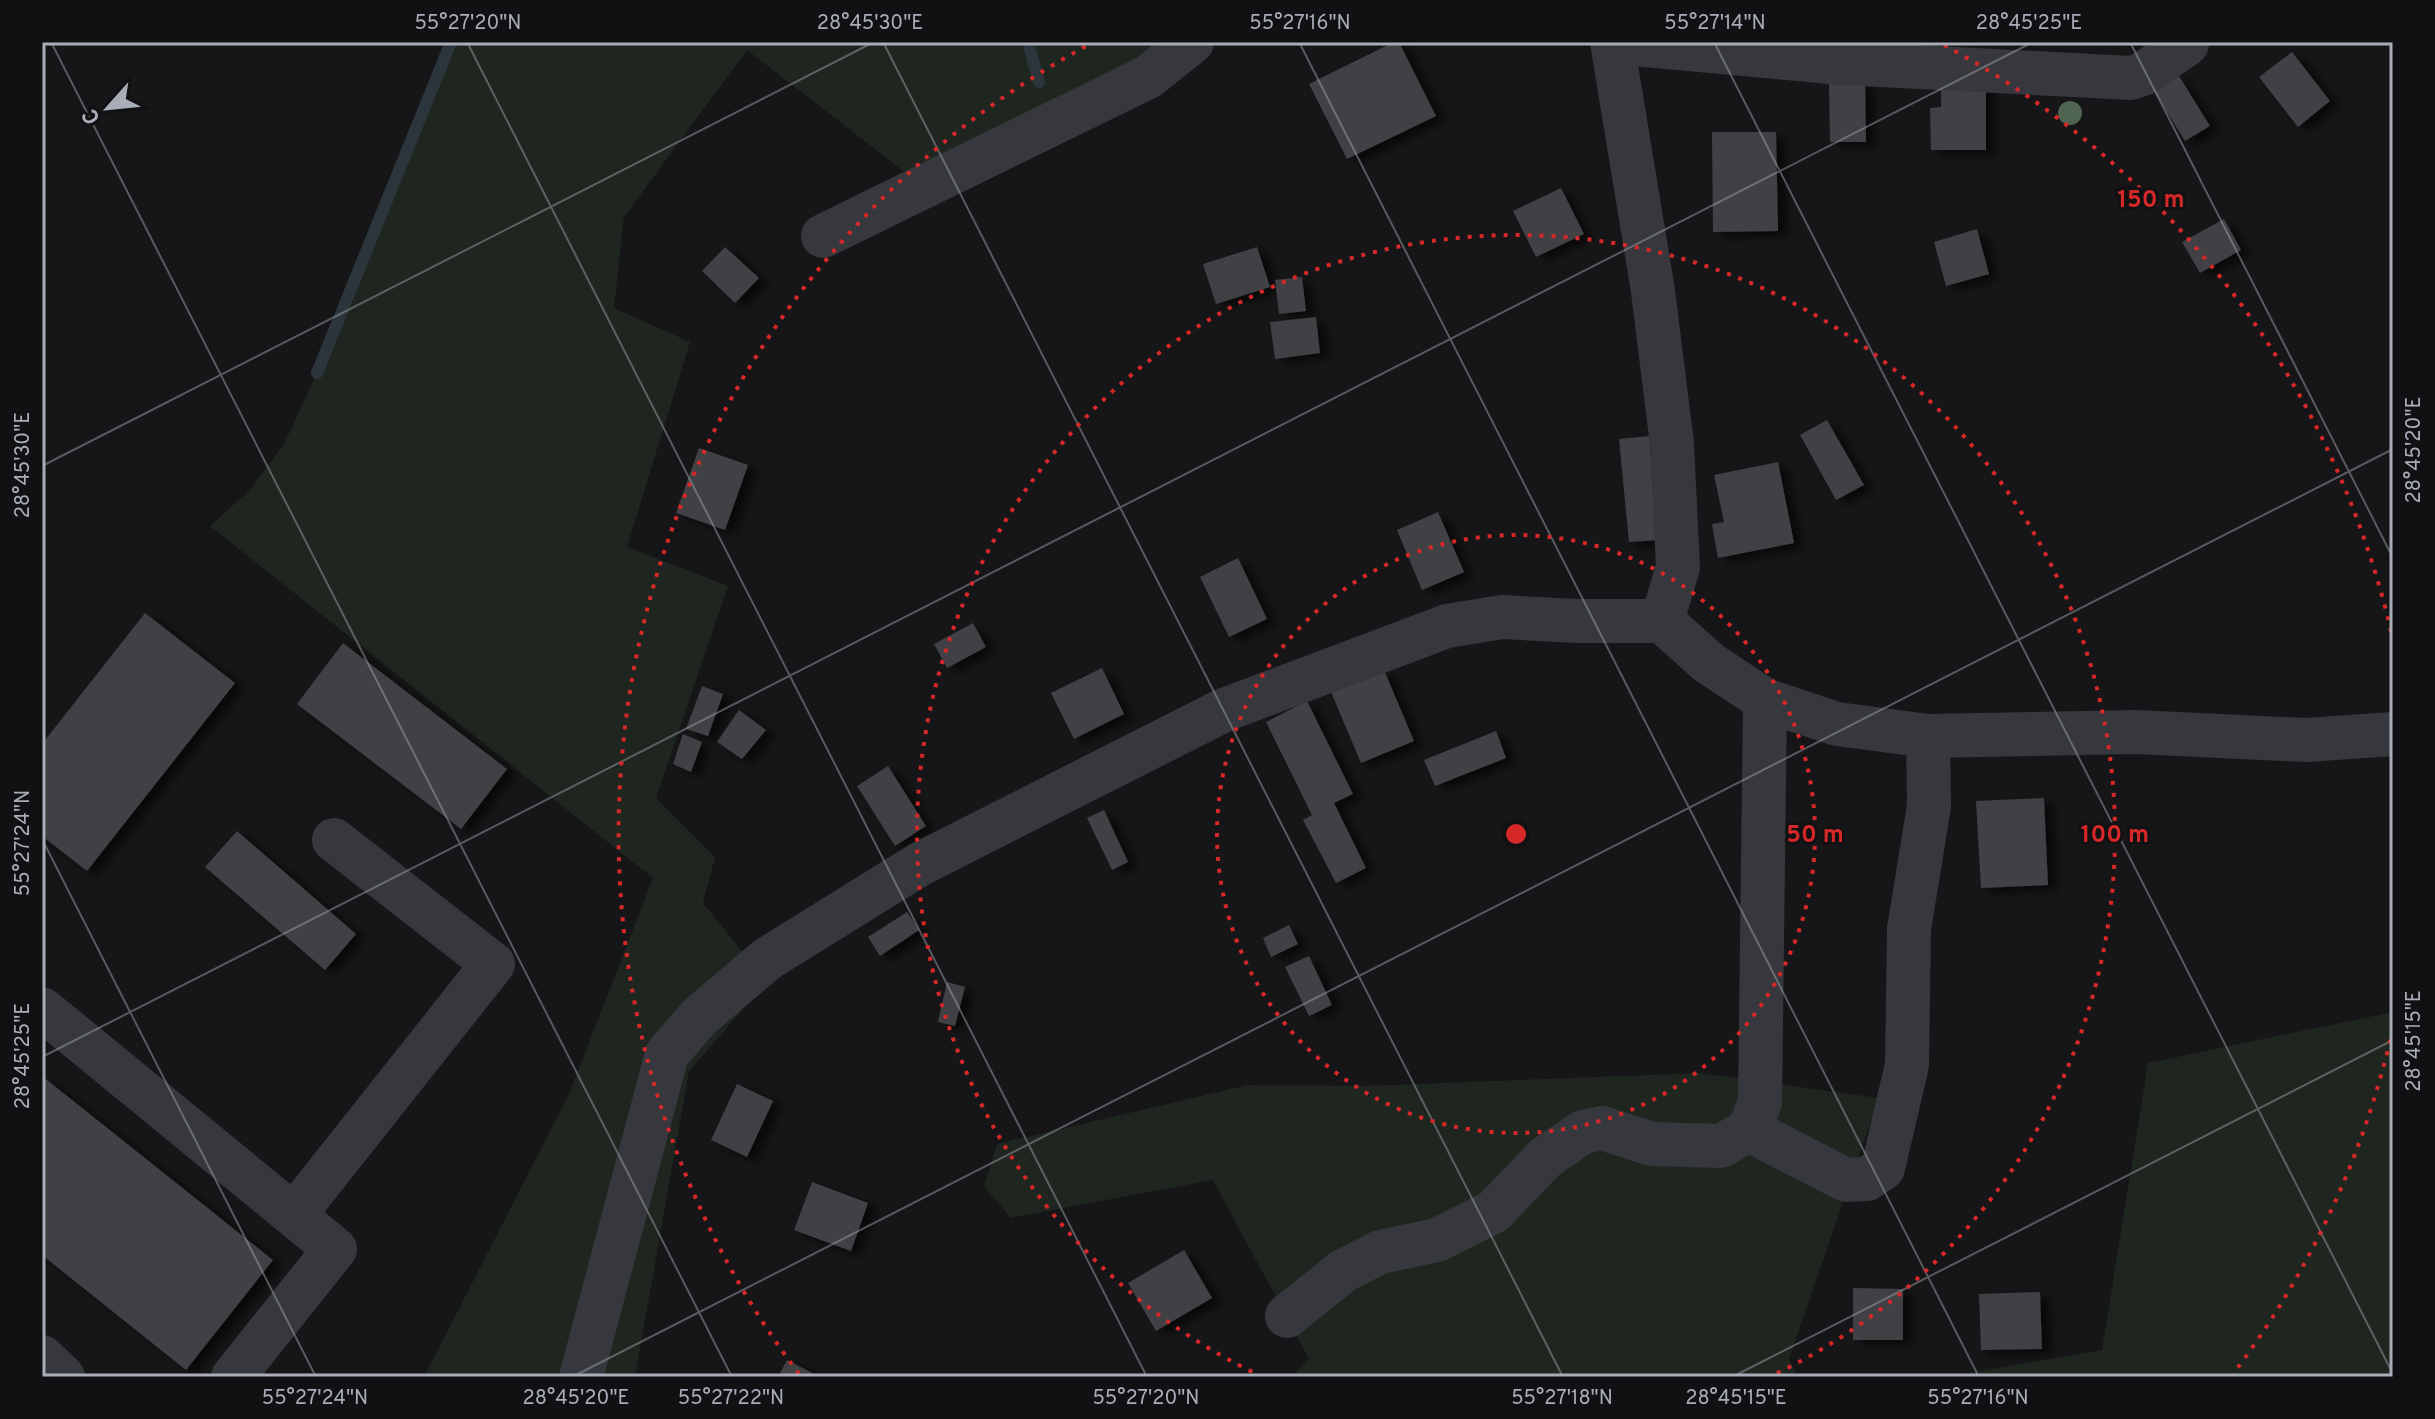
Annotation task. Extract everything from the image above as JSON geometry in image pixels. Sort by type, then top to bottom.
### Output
[{"type":"street","points":[[823,236],[1148,77],[1192,42]]},
{"type":"street","points":[[1662,621],[1678,567],[1672,444],[1653,291],[1612,42],[1841,63],[2131,78],[2143,74],[2187,44]]},
{"type":"street","points":[[581,1377],[667,1054],[699,1017],[767,959],[920,864],[1224,710],[1447,626],[1502,617],[1662,621],[1709,663],[1765,700],[1837,724],[1928,736],[2135,732],[2306,740],[2393,734]]},
{"type":"street","points":[[1287,1316],[1343,1271],[1367,1258],[1380,1252],[1437,1240],[1493,1212],[1546,1157],[1583,1132],[1602,1128],[1652,1144],[1721,1146],[1749,1130],[1760,1102],[1765,700]]},
{"type":"street","points":[[1749,1130],[1797,1152],[1846,1180],[1867,1179],[1883,1168],[1907,1065],[1909,929],[1929,806],[1928,736]]},
{"type":"street","points":[[294,1215],[493,964],[334,840]]},
{"type":"street","points":[[42,1009],[335,1249],[233,1377]]},
{"type":"street","points":[[42,1357],[63,1377]]},
{"type":"shaded area","points":[[451,42],[1161,42],[937,197],[747,50],[624,217],[614,308],[690,342],[627,547],[728,586],[656,798],[715,857],[703,903],[767,982],[689,1071],[635,1377],[424,1377],[569,1094],[653,878],[210,526],[250,490],[285,442],[317,373]]},
{"type":"shaded area","points":[[2393,1012],[2393,1377],[1970,1377],[1969,1373],[2102,1350],[2148,1063]]},
{"type":"shaded area","points":[[1700,1073],[1879,1098],[1789,1359],[1797,1377],[1291,1377],[1309,1359],[1213,1180],[1011,1218],[984,1186],[997,1144],[1248,1085],[1365,1086]]},
{"type":"building","points":[[1399,42],[1436,116],[1347,159],[1309,84]]},
{"type":"building","points":[[2292,52],[2330,101],[2298,127],[2259,77]]},
{"type":"building","points":[[2179,76],[2210,126],[2185,141],[2154,91]]},
{"type":"building","points":[[1865,81],[1866,142],[1830,142],[1829,82]]},
{"type":"building","points":[[1986,84],[1986,150],[1931,150],[1930,108],[1941,107],[1941,85]]},
{"type":"building","points":[[1712,132],[1776,132],[1778,231],[1713,232]]},
{"type":"building","points":[[1561,188],[1584,234],[1536,257],[1513,211]]},
{"type":"building","points":[[2224,219],[2241,250],[2200,273],[2182,242]]},
{"type":"building","points":[[1977,229],[1989,274],[1946,286],[1934,242]]},
{"type":"building","points":[[725,247],[759,278],[735,303],[702,271]]},
{"type":"building","points":[[1257,247],[1270,287],[1216,304],[1203,264]]},
{"type":"building","points":[[1302,277],[1306,311],[1279,314],[1275,280]]},
{"type":"building","points":[[1316,317],[1320,353],[1275,359],[1270,322]]},
{"type":"building","points":[[1827,420],[1864,485],[1836,500],[1800,435]]},
{"type":"building","points":[[1649,436],[1658,540],[1629,542],[1619,439]]},
{"type":"building","points":[[699,448],[748,465],[725,530],[676,513]]},
{"type":"building","points":[[1778,462],[1794,543],[1718,558],[1712,524],[1724,522],[1714,475]]},
{"type":"building","points":[[1438,512],[1464,572],[1422,590],[1397,530]]},
{"type":"building","points":[[1238,558],[1267,619],[1229,637],[1200,577]]},
{"type":"building","points":[[145,613],[235,683],[87,871],[42,836],[42,744]]},
{"type":"building","points":[[973,623],[986,647],[947,668],[934,644]]},
{"type":"building","points":[[343,643],[507,769],[461,829],[297,704]]},
{"type":"building","points":[[1102,668],[1124,714],[1074,739],[1051,693]]},
{"type":"building","points":[[1384,670],[1414,741],[1361,763],[1331,692]]},
{"type":"building","points":[[702,686],[723,694],[708,736],[686,729]]},
{"type":"building","points":[[1307,701],[1353,794],[1334,803],[1366,868],[1336,883],[1303,820],[1312,815],[1266,722]]},
{"type":"building","points":[[739,710],[766,730],[742,759],[717,742]]},
{"type":"building","points":[[1496,731],[1506,758],[1435,786],[1424,760]]},
{"type":"building","points":[[683,734],[702,742],[691,772],[673,764]]},
{"type":"building","points":[[888,766],[926,826],[895,846],[857,786]]},
{"type":"building","points":[[2044,798],[2048,885],[1981,888],[1976,801]]},
{"type":"building","points":[[1104,810],[1128,862],[1112,870],[1087,818]]},
{"type":"building","points":[[237,831],[356,934],[325,970],[205,867]]},
{"type":"building","points":[[907,912],[919,930],[880,956],[868,937]]},
{"type":"building","points":[[1289,925],[1298,944],[1271,957],[1263,938]]},
{"type":"building","points":[[1309,956],[1332,1005],[1309,1016],[1285,967]]},
{"type":"building","points":[[947,982],[965,987],[955,1026],[938,1022]]},
{"type":"building","points":[[42,1076],[273,1260],[186,1370],[42,1255]]},
{"type":"building","points":[[737,1084],[773,1101],[747,1157],[711,1140]]},
{"type":"building","points":[[812,1182],[868,1203],[851,1251],[794,1230]]},
{"type":"building","points":[[1184,1250],[1212,1298],[1156,1331],[1128,1283]]},
{"type":"building","points":[[1853,1288],[1903,1289],[1903,1340],[1853,1340]]},
{"type":"building","points":[[2040,1292],[2042,1349],[1981,1350],[1979,1294]]},
{"type":"building","points":[[787,1360],[820,1377],[778,1377]]},
{"type":"waterway","points":[[317,373],[451,42]]},
{"type":"waterway","points":[[1028,42],[1039,82]]}]
